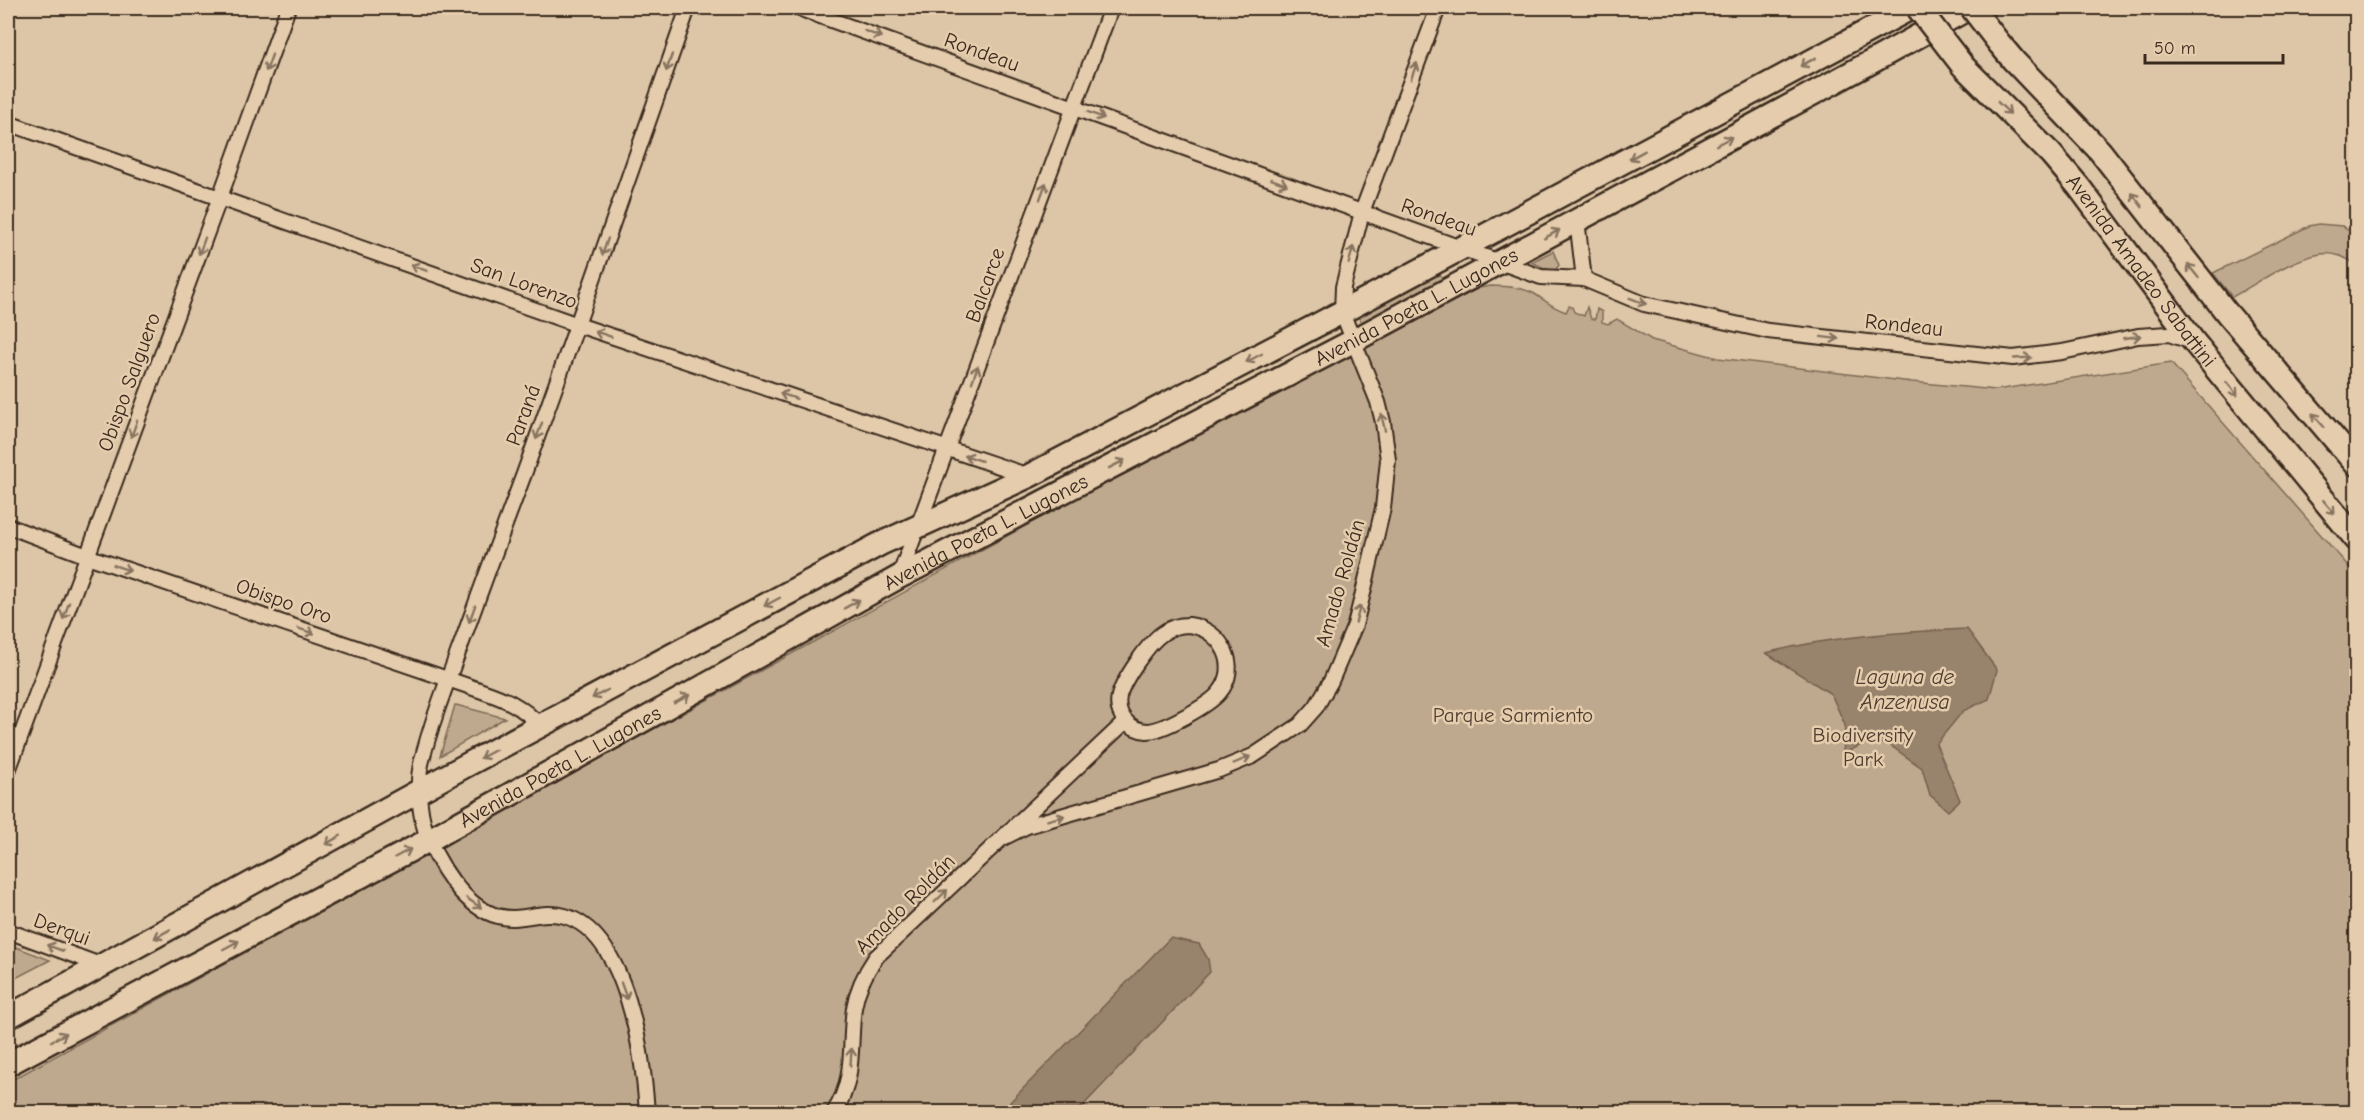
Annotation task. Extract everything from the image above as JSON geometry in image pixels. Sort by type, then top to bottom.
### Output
[{"type":"main road","name":"Avenida Poeta L. Lugones","points":[[8,1017],[540,726],[917,526],[1029,476],[1465,248],[1911,8]]},
{"type":"main road","name":"Avenida Amadeo Sabattini","points":[[1918,8],[1963,66],[2051,154],[2079,187],[2194,342],[2356,539]]},
{"type":"main road","name":"Avenida Poeta L. Lugones","points":[[8,1064],[429,840],[899,578],[1353,341],[1971,8]]},
{"type":"main road","name":"Avenida Amadeo Sabattini","points":[[1971,8],[2014,61],[2100,151],[2227,313],[2356,464]]},
{"type":"street","name":"Obispo Salguero","points":[[8,771],[288,8]]},
{"type":"street","name":"Paraná","points":[[647,1113],[644,1065],[637,1030],[609,952],[599,938],[582,923],[565,916],[548,913],[507,918],[479,908],[464,897],[452,881],[429,840],[422,816],[420,768],[448,679],[578,325],[688,8]]},
{"type":"street","name":"Rondeau","points":[[798,8],[1541,277],[1584,279],[1644,304],[1768,331],[2013,358],[2062,352],[2138,336],[2169,334],[2194,342]]},
{"type":"street","name":"Balcarce","points":[[899,578],[1111,8]]},
{"type":"street","points":[[1342,312],[1343,287],[1362,212],[1438,8]]},
{"type":"street","name":"San Lorenzo","points":[[8,123],[578,325],[1029,476]]},
{"type":"street","points":[[1577,220],[1584,279]]},
{"type":"street","name":"Amado Roldán","points":[[1001,839],[1027,826],[1219,770],[1253,756],[1300,725],[1316,707],[1331,681],[1355,625],[1387,481],[1388,460],[1383,422],[1368,375],[1342,312]]},
{"type":"street","name":"Obispo Oro","points":[[8,526],[87,556],[512,703],[527,712],[540,726]]},
{"type":"street","points":[[1189,625],[1203,629],[1216,637],[1226,653],[1229,668],[1226,682],[1218,695],[1188,714],[1157,729],[1138,729],[1125,722],[1119,708],[1120,693],[1149,646],[1161,634],[1174,627],[1189,625]]},
{"type":"street","name":"Amado Roldán","points":[[834,1113],[846,1088],[851,1067],[854,1009],[865,973],[876,957],[1125,722]]},
{"type":"street","name":"Derqui","points":[[8,931],[103,966]]},
{"type":"green space","points":[[2319,224],[2342,226],[2356,233],[2356,265],[2335,255],[2310,256],[2275,272],[2232,297],[2213,273],[2309,226]]},
{"type":"green space","points":[[1553,251],[1559,265],[1555,271],[1531,262]]},
{"type":"green space","points":[[1438,271],[1444,282],[1366,329],[1361,324],[1358,311]]},
{"type":"green space","name":"Parque Sarmiento","points":[[1512,287],[1528,291],[1561,310],[1566,312],[1569,306],[1574,312],[1584,316],[1587,307],[1591,319],[1595,319],[1597,309],[1602,312],[1602,322],[1608,324],[1617,319],[1652,340],[1718,358],[1912,382],[1996,390],[2171,363],[2356,575],[2356,1112],[8,1112],[8,1082],[1289,382],[1479,288]]},
{"type":"green space","points":[[455,705],[505,718],[440,756]]},
{"type":"green space","points":[[8,944],[50,960],[8,982]]},
{"type":"water","name":"Laguna de Anzenusa","points":[[1967,629],[1997,670],[1989,699],[1963,711],[1936,744],[1960,800],[1948,811],[1930,795],[1922,768],[1888,744],[1867,742],[1843,754],[1845,725],[1831,694],[1766,653],[1816,642],[1891,633]]},
{"type":"water","points":[[1170,938],[1199,944],[1208,959],[1210,972],[1077,1112],[1009,1112],[1010,1102]]},
{"type":"park label","name":"Biodiversity Park","points":[[1863,747]]}]
